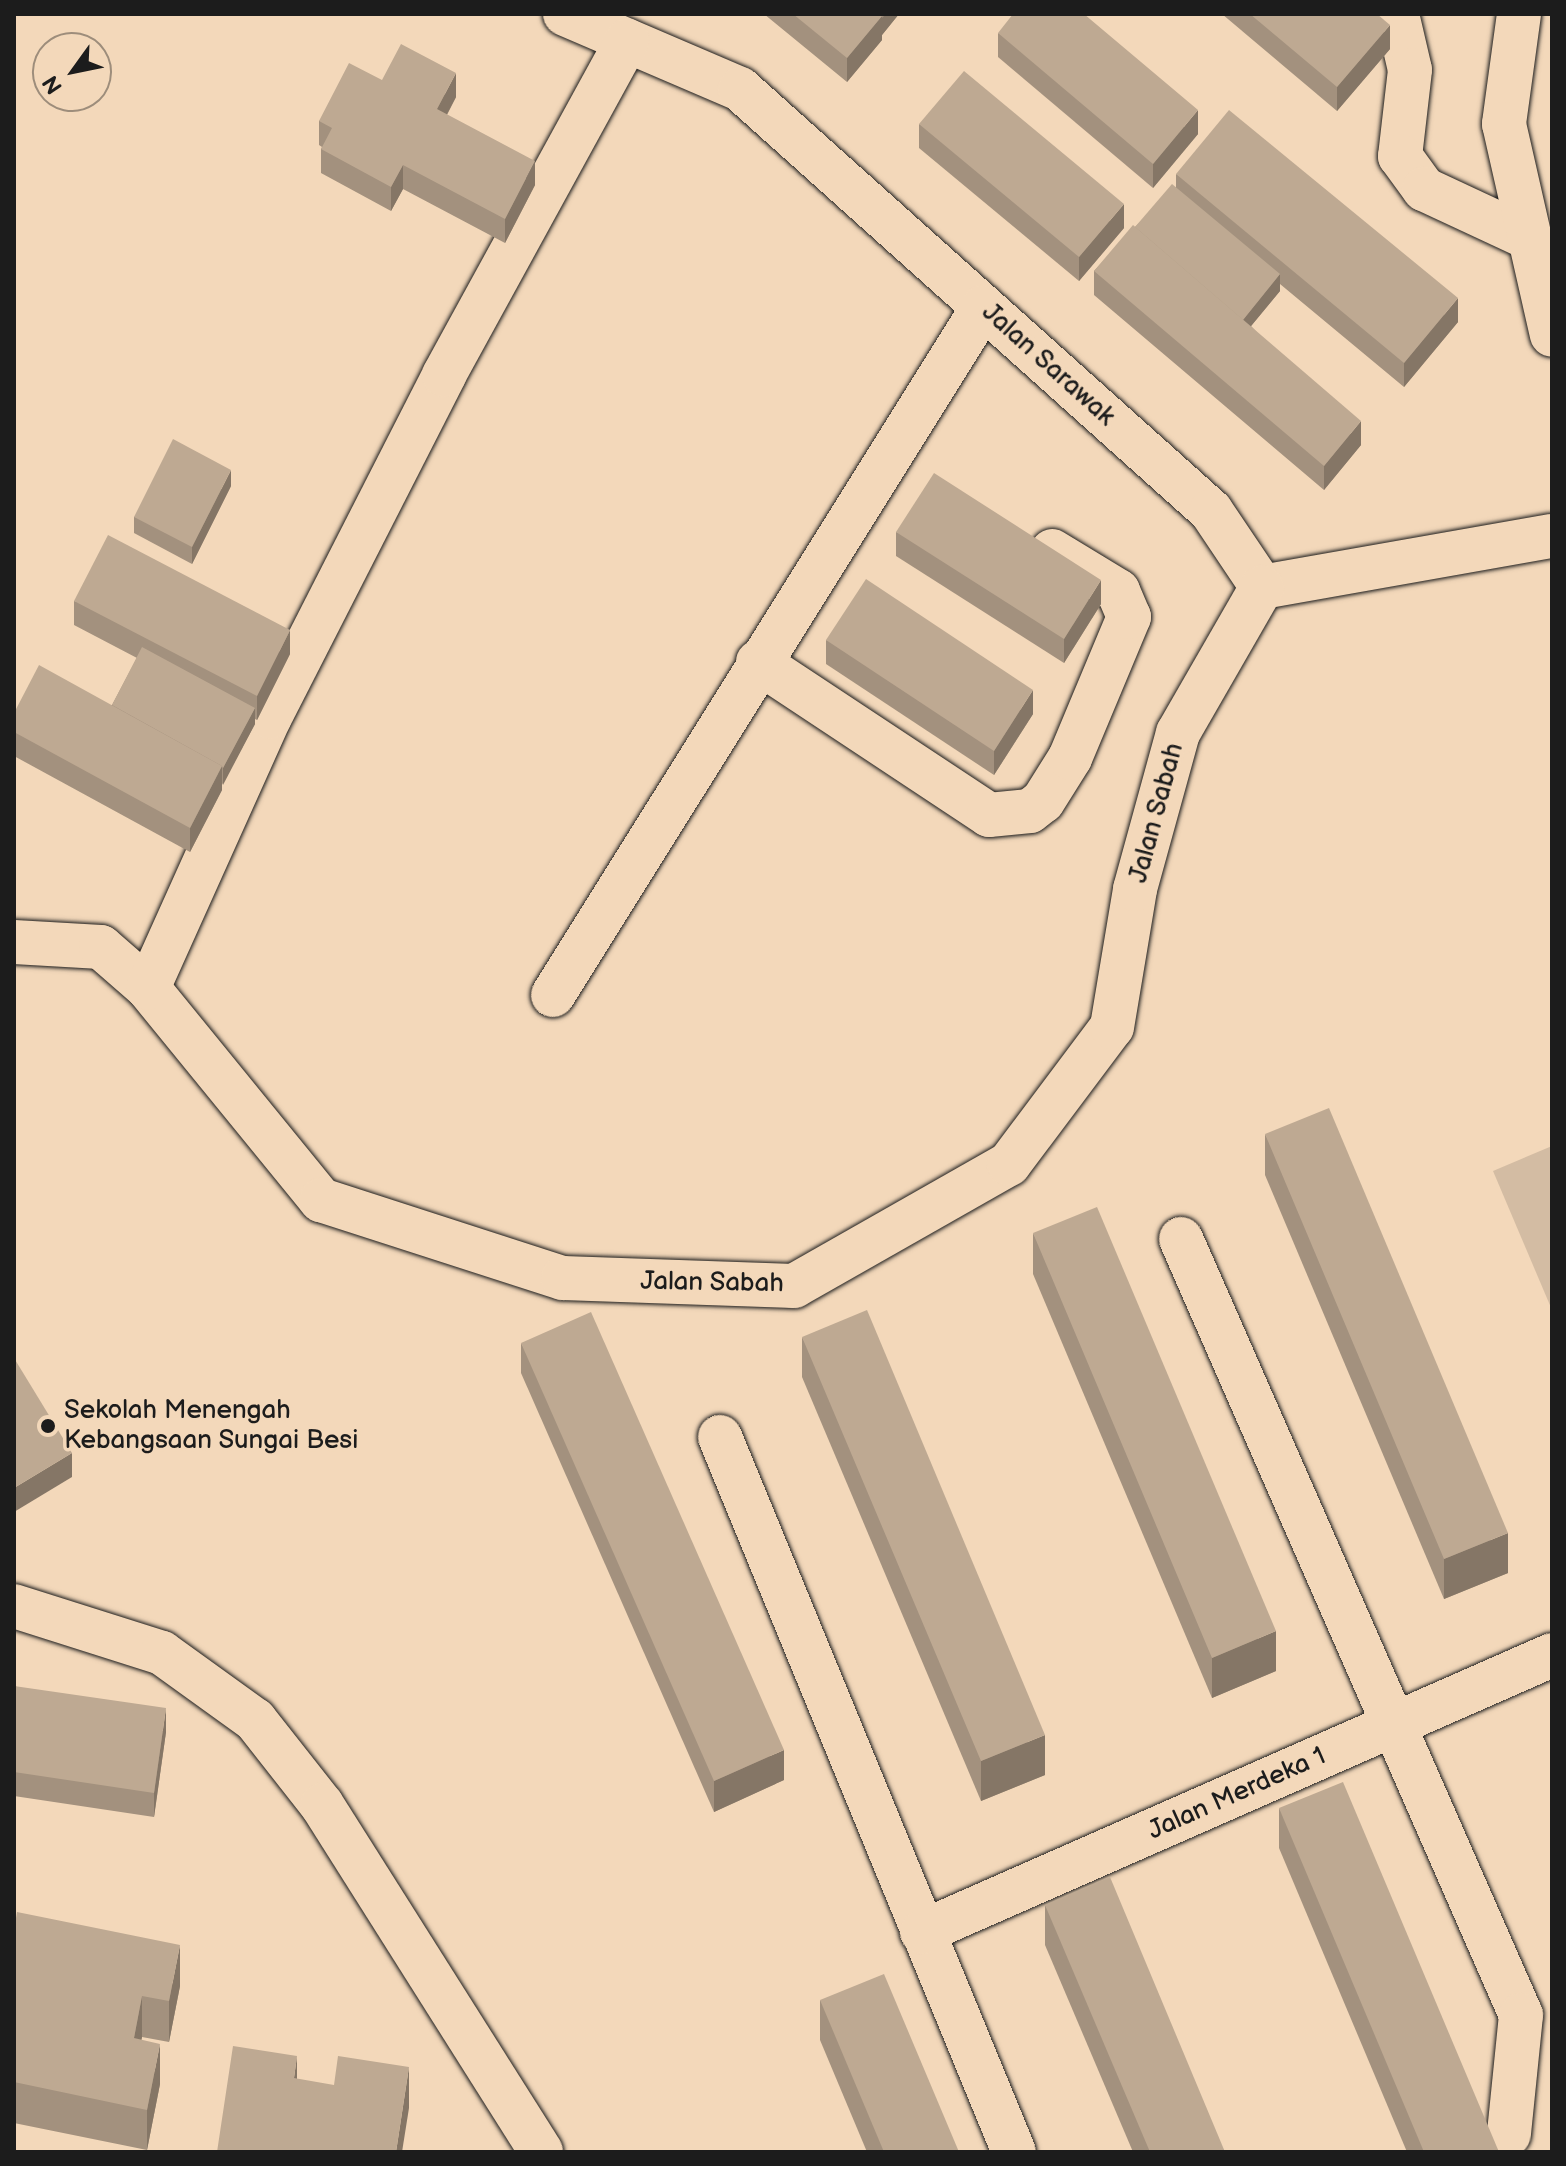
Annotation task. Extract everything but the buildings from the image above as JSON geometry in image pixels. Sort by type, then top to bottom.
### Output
[{"type":"street","name":"Jalan Sarawak","points":[[565,14],[740,89],[1211,511],[1262,587]]},
{"type":"street","points":[[1397,14],[1410,70],[1400,156],[1424,189],[1529,238]]},
{"type":"street","points":[[1519,14],[1504,124],[1552,335]]},
{"type":"street","points":[[148,988],[284,688],[444,375],[627,41]]},
{"type":"street","points":[[553,995],[758,662],[983,307]]},
{"type":"street","points":[[758,662],[989,815],[1030,811],[1043,801],[1070,758],[1129,617],[1118,591],[1023,534]]},
{"type":"street","points":[[1262,587],[1552,536]]},
{"type":"street","name":"Jalan Sabah","points":[[14,942],[101,947],[148,988],[321,1200],[563,1278],[794,1286],[1009,1164],[1112,1027],[1135,889],[1178,733],[1262,587]]},
{"type":"street","points":[[1181,1239],[1390,1726],[1521,2015],[1509,2134]]},
{"type":"street","points":[[720,1437],[1014,2152]]},
{"type":"street","points":[[14,1606],[162,1653],[255,1720],[322,1805],[541,2152]]},
{"type":"street","name":"Jalan Merdeka 1","points":[[922,1932],[1552,1655]]},
{"type":"shaded area","points":[[1552,1146],[1552,1310],[1493,1171]]},
{"type":"place","name":"Sekolah Menengah Kebangsaan Sungai Besi","points":[[48,1426]]}]
